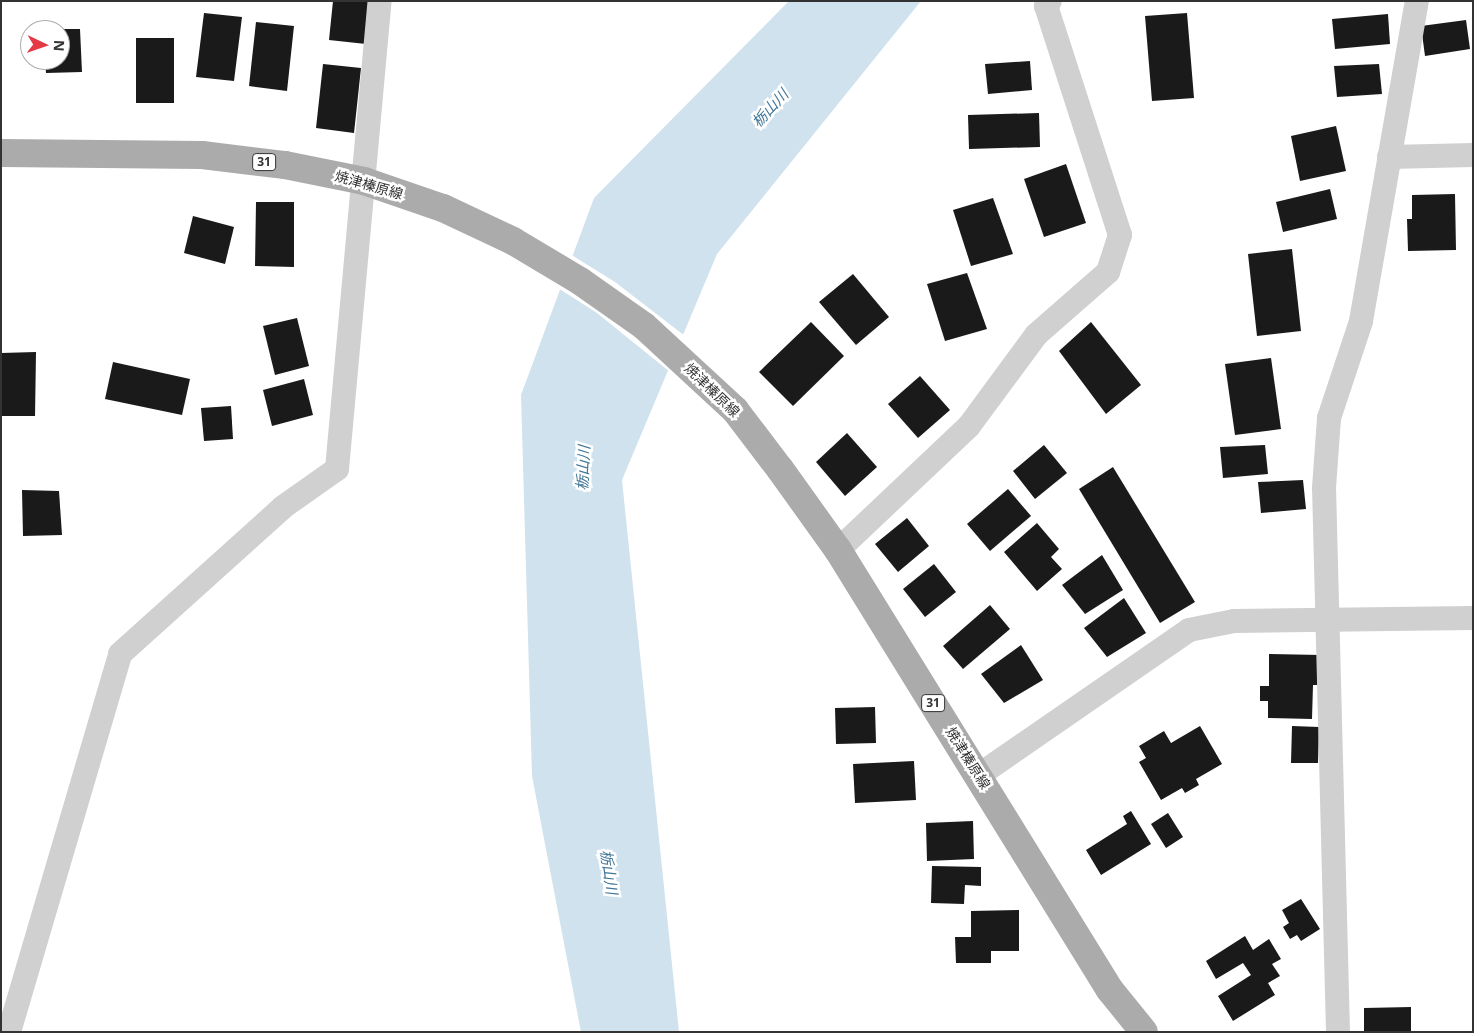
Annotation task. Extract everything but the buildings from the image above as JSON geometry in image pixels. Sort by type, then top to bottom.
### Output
[{"type":"main road","name":"焼津榛原線","points":[[1,153],[202,155],[285,165],[364,181],[443,208],[513,241],[580,281],[644,326],[735,410],[838,550],[979,775],[1110,990],[1144,1032]]},
{"type":"street","points":[[8,1016],[120,654],[283,507],[337,468],[359,203],[364,181],[380,1]]},
{"type":"street","points":[[838,550],[969,426],[1036,335],[1108,272],[1120,235],[1046,6],[1050,1]]},
{"type":"street","points":[[1338,1032],[1324,488],[1329,418],[1361,321],[1417,1]]},
{"type":"street","points":[[1389,157],[1473,155]]},
{"type":"street","points":[[979,775],[1189,630],[1234,621],[1473,618]]},
{"type":"water","name":"栃山川","points":[[789,1],[921,1],[717,254],[622,480],[679,1032],[581,1032],[532,776],[521,395],[594,198]]},
{"type":"pier","points":[[570,254],[615,282],[685,336],[670,372],[597,313],[558,288]]}]
